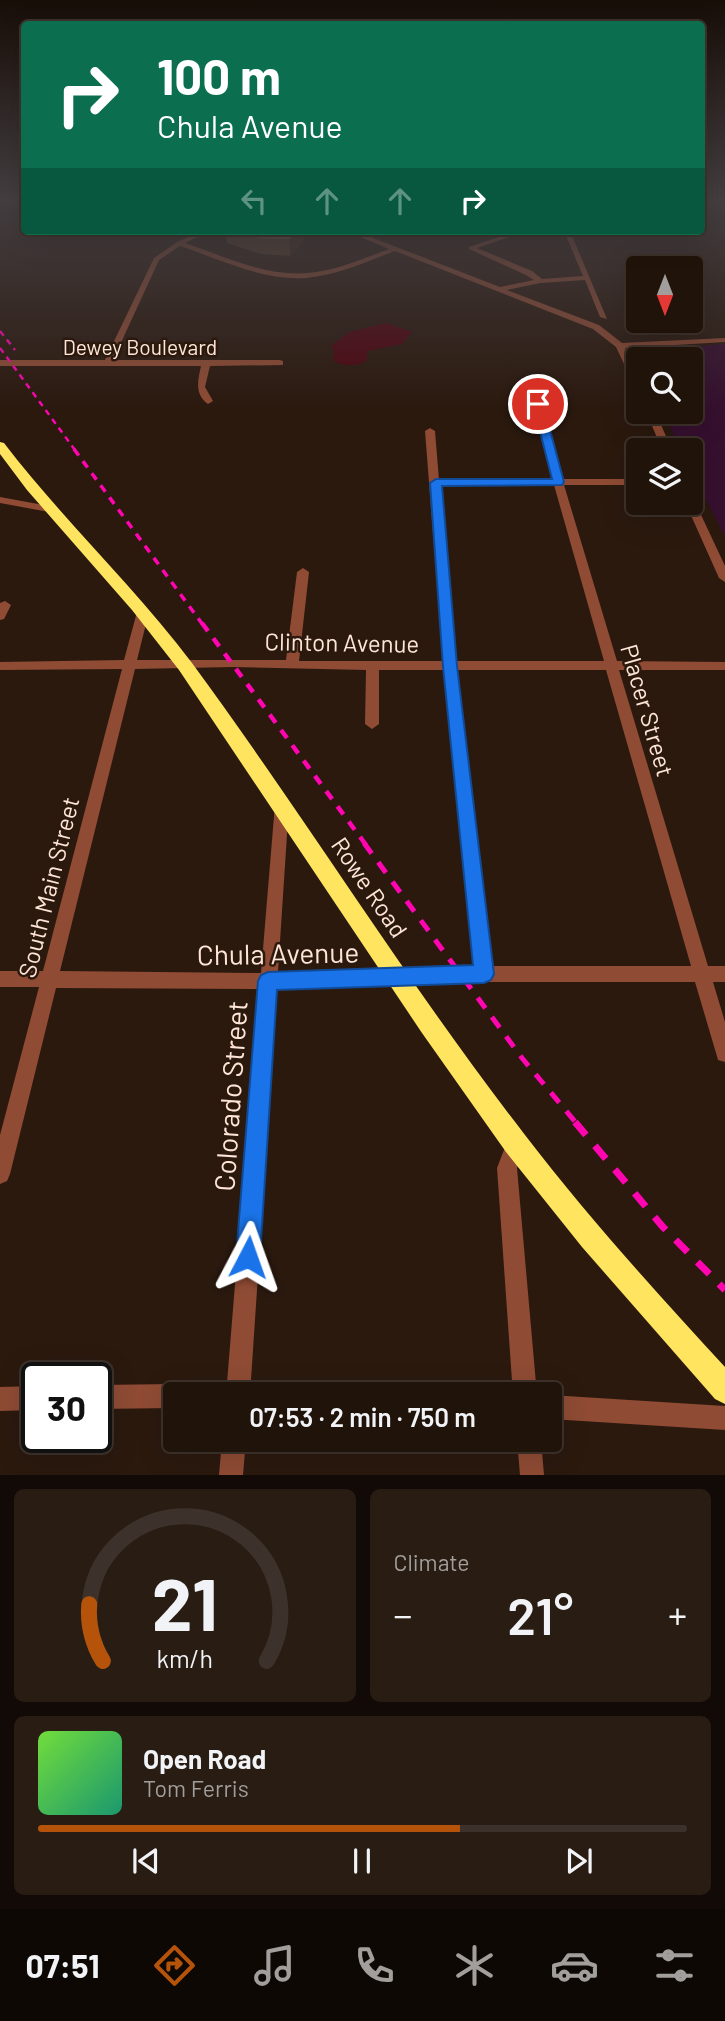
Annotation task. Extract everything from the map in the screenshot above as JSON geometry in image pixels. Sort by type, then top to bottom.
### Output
[{"type":"main road","name":"Rowe Road","points":[[0,446],[49,509],[143,612],[183,663],[516,1144],[644,1299],[725,1390]]},
{"type":"street","points":[[108,363],[149,271]]},
{"type":"street","points":[[262,271],[297,276],[330,271]]},
{"type":"street","points":[[453,271],[596,327],[620,346],[626,359]]},
{"type":"street","points":[[524,271],[540,281]]},
{"type":"street","points":[[584,271],[604,317]]},
{"type":"street","points":[[501,289],[540,281],[587,278]]},
{"type":"street","points":[[620,346],[725,340]]},
{"type":"street","name":"Dewey Boulevard","points":[[0,363],[280,363]]},
{"type":"street","points":[[206,363],[201,387],[208,401]]},
{"type":"street","name":"Placer Street","points":[[531,378],[558,482],[725,1053]]},
{"type":"street","points":[[430,431],[450,666],[484,974]]},
{"type":"street","points":[[436,483],[626,482]]},
{"type":"street","points":[[0,500],[49,509]]},
{"type":"street","points":[[696,515],[725,578]]},
{"type":"street","points":[[292,665],[303,572]]},
{"type":"street","name":"South Main Street","points":[[0,1174],[143,612]]},
{"type":"street","name":"Clinton Avenue","points":[[0,666],[183,663],[725,666]]},
{"type":"street","points":[[372,724],[373,666]]},
{"type":"street","name":"Colorado Street","points":[[239,1382],[282,803]]},
{"type":"street","name":"Chula Avenue","points":[[0,979],[268,981],[484,974],[725,974]]},
{"type":"street","points":[[516,1144],[507,1168],[524,1382]]},
{"type":"street","points":[[112,1397],[163,1396]]},
{"type":"street","points":[[0,1399],[21,1398]]},
{"type":"street","points":[[562,1408],[725,1418]]},
{"type":"street","points":[[231,1475],[233,1452]]},
{"type":"street","points":[[530,1452],[533,1475]]},
{"type":"shaded area","points":[[386,323],[412,332],[402,344],[367,351],[367,360],[359,364],[345,365],[333,360],[334,351],[331,346],[349,332]]},
{"type":"shaded area","points":[[725,344],[725,537],[703,494],[703,438],[675,438],[668,424],[703,424],[703,347],[689,347]]},
{"type":"railway","points":[[0,331],[15,350]]},
{"type":"railway","points":[[0,348],[75,450]]},
{"type":"railway","points":[[74,449],[203,625]]},
{"type":"railway","points":[[202,623],[366,845]]},
{"type":"railway","points":[[364,843],[522,1058],[577,1124]]},
{"type":"railway","points":[[575,1122],[662,1226],[725,1290]]},
{"type":"route","points":[[248,1257],[268,981],[484,974],[450,666],[436,483],[558,482],[538,404]]}]
